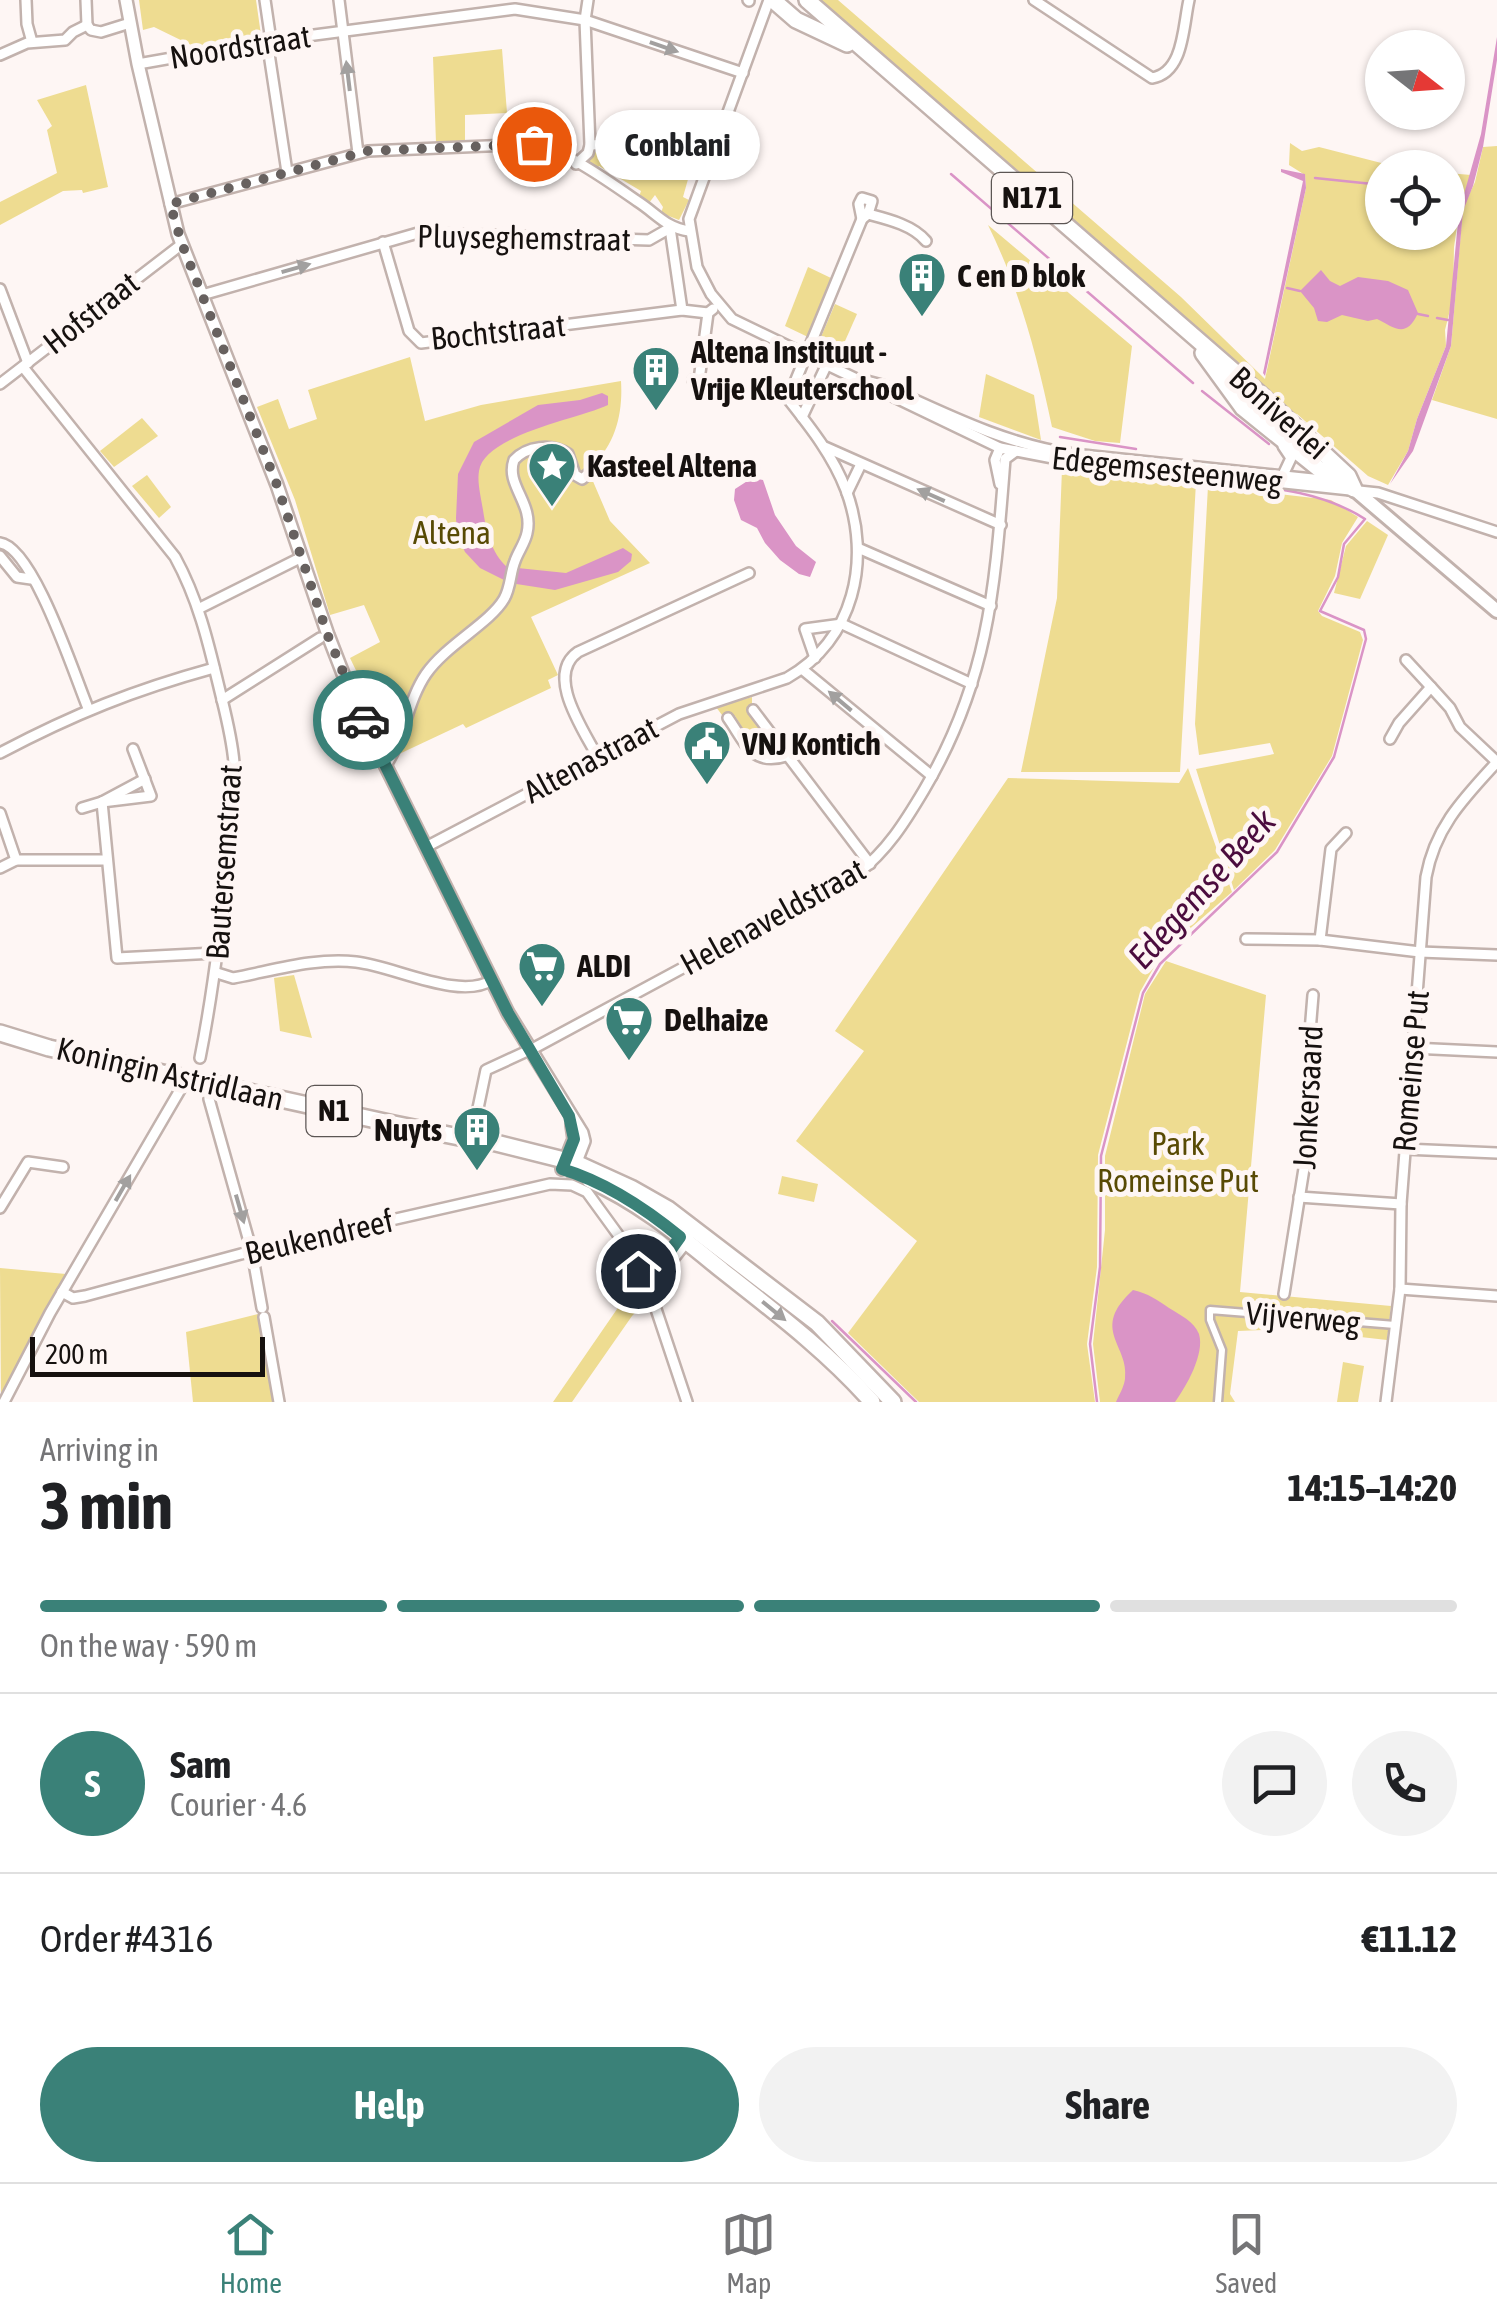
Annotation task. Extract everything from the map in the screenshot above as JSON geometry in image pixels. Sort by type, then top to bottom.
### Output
[{"type":"main road","name":"Boniverlei","points":[[771,0],[796,20],[866,54]]},
{"type":"main road","name":"Boniverlei","points":[[807,0],[1284,415],[1394,523],[1497,611]]},
{"type":"main road","name":"Boniverlei","points":[[1197,342],[1243,408],[1319,469],[1351,482]]},
{"type":"main road","name":"Koningin Astridlaan","points":[[0,1032],[49,1048],[569,1166]]},
{"type":"main road","name":"N1","points":[[569,1166],[688,1234],[818,1324],[893,1402]]},
{"type":"main road","name":"N1","points":[[688,1234],[829,1357],[872,1402]]},
{"type":"street","points":[[26,0],[26,24],[32,42]]},
{"type":"street","points":[[86,0],[91,30],[101,32],[130,23]]},
{"type":"street","points":[[126,0],[182,244],[277,485],[328,636],[354,702],[488,982],[584,1141],[569,1166]]},
{"type":"street","points":[[265,0],[286,172]]},
{"type":"street","points":[[339,0],[358,153]]},
{"type":"street","points":[[515,9],[522,0]]},
{"type":"street","points":[[576,164],[588,154],[590,145],[585,20],[588,0]]},
{"type":"street","points":[[170,204],[358,153],[530,144],[544,146],[641,203],[670,228],[690,231],[689,219],[771,0]]},
{"type":"street","points":[[1034,0],[1152,78],[1171,70],[1176,60],[1188,0]]},
{"type":"street","name":"Noordstraat","points":[[138,64],[268,41],[515,9],[585,20],[743,73]]},
{"type":"street","points":[[0,56],[32,42],[65,40],[88,25]]},
{"type":"street","points":[[590,145],[662,146],[676,141],[716,144]]},
{"type":"street","points":[[826,366],[802,417],[788,399],[868,213],[920,234],[926,241]]},
{"type":"street","points":[[670,228],[682,310],[708,313]]},
{"type":"street","name":"Pluyseghemstraat","points":[[202,295],[426,232],[649,240],[670,228]]},
{"type":"street","name":"Edegemsesteenweg","points":[[690,231],[697,268],[719,304],[741,325],[1000,448],[1016,447]]},
{"type":"street","name":"Bochtstraat","points":[[383,242],[409,331],[422,343],[682,310]]},
{"type":"street","name":"Hofstraat","points":[[0,384],[182,244]]},
{"type":"street","name":"Bautersemstraat","points":[[0,289],[26,365],[176,557],[200,608],[235,774],[217,973],[200,1058]]},
{"type":"street","points":[[694,380],[699,380],[708,313],[719,304]]},
{"type":"street","name":"Edegemsesteenweg","points":[[852,379],[882,385],[1016,447],[1255,482],[1351,482]]},
{"type":"street","name":"Altenastraat","points":[[426,847],[679,714],[756,690],[802,669],[815,658],[842,624],[854,590],[858,548],[847,493],[825,447],[802,417]]},
{"type":"street","name":"Boniverlei","points":[[1272,432],[1291,458],[1283,475]]},
{"type":"street","points":[[386,765],[398,746],[419,685],[430,668],[504,600],[529,520],[526,503],[511,474],[517,456],[550,446],[568,454],[575,474],[582,479],[594,469]]},
{"type":"street","points":[[825,447],[1001,525]]},
{"type":"street","name":"Helenaveldstraat","points":[[477,1113],[486,1070],[858,874],[888,846],[932,776],[972,684],[991,606],[1004,460],[1016,447]]},
{"type":"street","name":"Helenaveldstraat","points":[[1000,448],[996,460],[1002,488]]},
{"type":"street","name":"Edegemsesteenweg","points":[[1046,453],[1351,482]]},
{"type":"street","points":[[847,493],[861,464]]},
{"type":"street","points":[[1351,482],[1497,532]]},
{"type":"street","points":[[1394,523],[1391,508],[1399,498]]},
{"type":"street","points":[[0,543],[14,548],[30,567],[31,579],[46,601],[88,708]]},
{"type":"street","points":[[858,548],[991,606]]},
{"type":"street","points":[[0,556],[18,577],[31,579]]},
{"type":"street","points":[[200,608],[296,560]]},
{"type":"street","points":[[597,756],[572,707],[564,670],[568,659],[750,573]]},
{"type":"street","points":[[815,658],[805,629],[842,624],[972,684]]},
{"type":"street","points":[[222,700],[320,638]]},
{"type":"street","points":[[1406,660],[1450,708],[1460,727],[1497,762]]},
{"type":"street","points":[[0,753],[88,708],[214,668]]},
{"type":"street","points":[[802,669],[932,776]]},
{"type":"street","points":[[1390,739],[1398,723],[1431,687]]},
{"type":"street","points":[[753,710],[870,864]]},
{"type":"street","points":[[728,718],[756,756],[768,761],[786,756]]},
{"type":"street","points":[[82,808],[151,796],[132,749]]},
{"type":"street","name":"Romeinse Put","points":[[1386,1402],[1400,1288],[1400,1204],[1431,852],[1457,806],[1497,762]]},
{"type":"street","points":[[102,802],[146,778]]},
{"type":"street","points":[[102,802],[117,958],[216,953]]},
{"type":"street","points":[[0,813],[16,860]]},
{"type":"street","points":[[1320,940],[1330,849],[1346,832]]},
{"type":"street","points":[[0,868],[16,860],[106,860]]},
{"type":"street","points":[[1246,939],[1320,940],[1420,952],[1497,954]]},
{"type":"street","points":[[217,973],[233,978],[340,961],[370,964],[468,989],[488,982]]},
{"type":"street","name":"Jonkersaard","points":[[1284,1294],[1313,1112],[1316,1055],[1309,1044],[1313,996]]},
{"type":"street","points":[[1412,1048],[1497,1052]]},
{"type":"street","points":[[4,1402],[62,1292],[188,1078]]},
{"type":"street","points":[[209,1083],[209,1098],[252,1252],[280,1402]]},
{"type":"street","points":[[1404,1150],[1497,1154]]},
{"type":"street","points":[[0,1208],[28,1162],[63,1167]]},
{"type":"street","name":"Beukendreef","points":[[62,1292],[77,1298],[252,1252],[550,1184],[579,1188],[595,1200],[640,1275]]},
{"type":"street","name":"Jonkersaard","points":[[1299,1197],[1400,1204]]},
{"type":"street","points":[[687,1402],[656,1309],[640,1275],[665,1258],[688,1234]]},
{"type":"street","points":[[1400,1288],[1497,1296]]},
{"type":"street","name":"Vijverweg","points":[[1218,1402],[1222,1350],[1210,1310],[1396,1325]]},
{"type":"green space","points":[[139,0],[256,0],[261,35],[195,47],[154,27],[143,30]]},
{"type":"green space","points":[[818,0],[838,0],[1181,297],[1265,379],[1306,188],[1305,175],[1289,165],[1290,143],[1302,151],[1319,147],[1365,159],[1365,250],[1454,250],[1453,298],[1445,330],[1446,346],[1408,451],[1388,485],[1368,476],[1297,414],[1295,418]]},
{"type":"green space","points":[[502,49],[507,113],[465,115],[465,142],[436,143],[433,57]]},
{"type":"green space","points":[[86,85],[108,187],[83,193],[63,191],[0,225],[0,202],[57,173],[47,130],[52,126],[37,100]]},
{"type":"green space","points":[[688,146],[708,148],[705,155],[699,153],[694,158],[683,197],[689,200],[679,220],[661,213],[663,207],[655,195],[649,203],[639,197],[641,191],[599,166],[595,171],[588,163],[596,150],[687,151]]},
{"type":"green space","points":[[1497,146],[1497,419],[1432,400],[1451,346],[1459,250],[1465,250],[1465,204],[1483,147]]},
{"type":"green space","points":[[988,225],[1132,346],[1120,443],[1095,441],[1052,427],[1026,324]]},
{"type":"green space","points":[[808,267],[831,278],[808,337],[785,326]]},
{"type":"green space","points":[[835,304],[857,314],[838,357],[819,349],[818,344]]},
{"type":"green space","name":"Altena","points":[[410,357],[425,421],[481,405],[621,381],[616,426],[593,465],[599,471],[592,479],[610,521],[650,563],[531,617],[558,675],[548,680],[551,688],[397,755],[350,658],[380,642],[364,605],[330,615],[295,500],[257,407],[278,399],[289,429],[317,419],[308,390]]},
{"type":"green space","points":[[986,374],[1034,395],[1041,440],[979,417]]},
{"type":"green space","points":[[142,418],[158,436],[114,467],[100,451]]},
{"type":"green space","points":[[1062,469],[1196,482],[1180,772],[1021,772],[1057,598]]},
{"type":"green space","points":[[147,475],[171,507],[159,518],[132,486]]},
{"type":"green space","points":[[1208,486],[1331,500],[1358,517],[1342,543],[1335,576],[1318,611],[1360,632],[1363,640],[1332,756],[1275,850],[1234,890],[1196,769],[1274,754],[1270,743],[1199,755],[1195,724]]},
{"type":"green space","points":[[1367,521],[1388,535],[1360,599],[1334,593],[1346,546]]},
{"type":"green space","points":[[752,697],[747,713],[777,748],[773,755],[756,750],[735,716],[725,719],[716,707]]},
{"type":"green space","points":[[1188,768],[1232,892],[1162,953],[1140,992],[1098,1155],[1097,1267],[1087,1344],[1095,1402],[919,1402],[848,1333],[917,1241],[796,1141],[864,1051],[835,1031],[1008,778],[1179,783]]},
{"type":"green space","name":"Park Romeinse Put","points":[[1166,961],[1266,995],[1240,1292],[1391,1306],[1387,1340],[1264,1326],[1263,1330],[1238,1331],[1230,1394],[1235,1402],[1100,1402],[1093,1344],[1105,1230],[1105,1156],[1145,994]]},
{"type":"green space","points":[[294,975],[312,1038],[280,1031],[274,978]]},
{"type":"green space","points":[[782,1176],[818,1184],[814,1202],[778,1194]]},
{"type":"green space","points":[[0,1268],[66,1274],[1,1402]]},
{"type":"green space","points":[[635,1283],[651,1296],[632,1316],[572,1402],[553,1402]]},
{"type":"green space","points":[[262,1313],[276,1402],[193,1402],[186,1332]]},
{"type":"green space","points":[[1343,1362],[1364,1366],[1358,1402],[1337,1402]]},
{"type":"shaded area","points":[[1497,37],[1483,147],[1465,206],[1465,191],[1481,134]]},
{"type":"shaded area","points":[[1281,169],[1305,174],[1306,188],[1265,376],[1303,181]]},
{"type":"shaded area","points":[[1455,250],[1460,250],[1451,346],[1413,451],[1390,484],[1408,451],[1446,346]]},
{"type":"shaded area","points":[[1321,270],[1340,286],[1358,277],[1388,281],[1408,290],[1418,313],[1404,329],[1377,319],[1368,321],[1342,315],[1327,322],[1318,321],[1314,308],[1300,291]]},
{"type":"shaded area","points":[[602,393],[608,396],[608,405],[497,447],[479,471],[480,495],[490,541],[507,567],[566,573],[623,548],[632,554],[631,561],[618,572],[555,590],[510,583],[480,568],[465,552],[457,534],[456,518],[458,474],[474,442],[538,405]]},
{"type":"shaded area","points":[[752,478],[763,480],[775,515],[796,546],[816,562],[810,577],[780,560],[757,528],[741,520],[734,500],[735,489]]},
{"type":"shaded area","points":[[1133,1290],[1182,1316],[1199,1334],[1197,1360],[1175,1402],[1116,1402],[1125,1367],[1112,1327],[1120,1304]]},
{"type":"waterway","points":[[951,174],[1193,383]]},
{"type":"waterway","points":[[1315,178],[1365,183]]},
{"type":"waterway","points":[[1287,288],[1300,291]]},
{"type":"waterway","points":[[1418,314],[1428,316]]},
{"type":"waterway","points":[[1437,318],[1448,320]]},
{"type":"waterway","points":[[1202,391],[1269,444]]},
{"type":"waterway","points":[[1060,437],[1136,449]]},
{"type":"waterway","points":[[1060,466],[1194,480]]},
{"type":"waterway","name":"Edegemse Beek","points":[[1097,1402],[1090,1344],[1100,1267],[1101,1156],[1143,993],[1160,964],[1277,852],[1334,757],[1366,639],[1364,630],[1320,611],[1338,577],[1344,544],[1365,519],[1308,495],[1206,481]]},
{"type":"waterway","name":"Edegemse Beek","points":[[832,1321],[916,1402]]},
{"type":"way so far","points":[[363,720],[328,636],[277,485],[182,244],[170,204],[368,151],[534,144]]},
{"type":"place","name":"Conblani","points":[[534,144]]},
{"type":"place","name":"C en D blok","points":[[922,318]]},
{"type":"place","name":"Altena Instituut - Vrije Kleuterschool","points":[[656,412]]},
{"type":"place","name":"Kasteel Altena","points":[[552,508]]},
{"type":"place","name":"VNJ Kontich","points":[[707,786]]},
{"type":"place","name":"ALDI","points":[[542,1008]]},
{"type":"place","name":"Delhaize","points":[[629,1062]]},
{"type":"place","name":"Nuyts","points":[[477,1172]]},
{"type":"route","points":[[363,720],[508,1013],[569,1116],[574,1139],[562,1169],[604,1186],[680,1237],[665,1258],[638,1271]]}]
